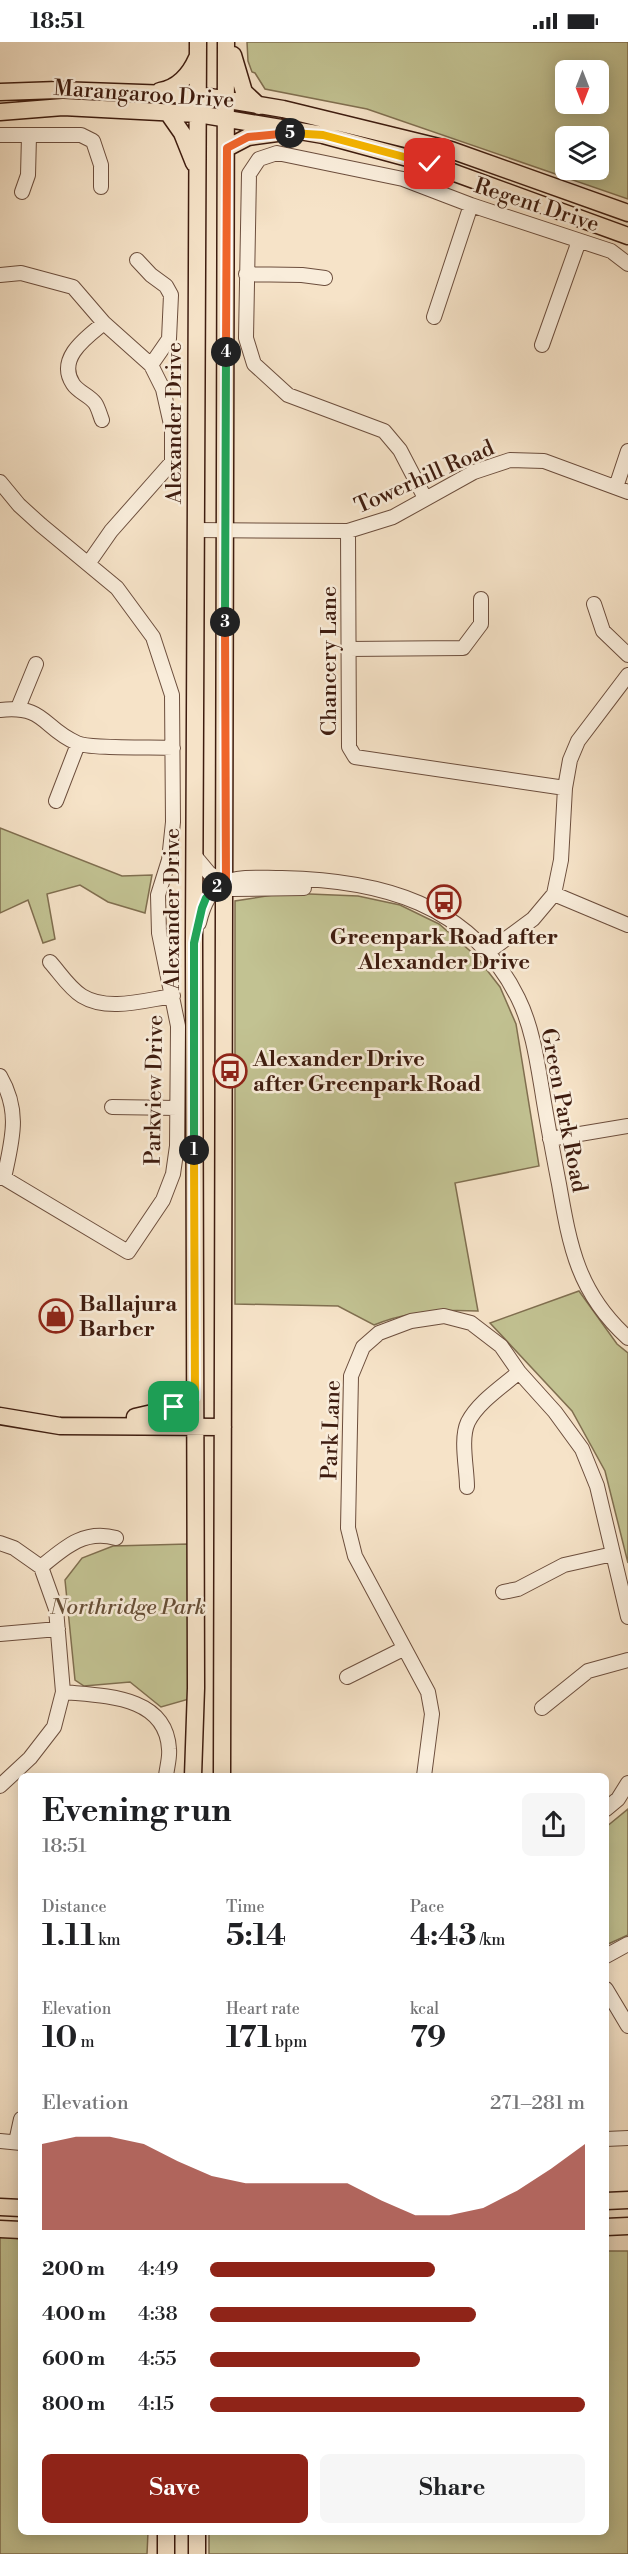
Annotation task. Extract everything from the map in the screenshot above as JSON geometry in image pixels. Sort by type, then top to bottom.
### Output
[{"type":"main road","points":[[222,1773],[226,883],[224,531],[228,42]]},
{"type":"main road","points":[[228,42],[244,92],[259,106]]},
{"type":"main road","points":[[150,93],[166,90],[178,83],[194,67],[198,49]]},
{"type":"main road","name":"Alexander Drive","points":[[195,1772],[194,855],[198,49]]},
{"type":"main road","name":"Marangaroo Drive","points":[[0,92],[58,90],[198,95],[283,109],[451,150],[627,218]]},
{"type":"main road","name":"Marangaroo Drive","points":[[0,112],[63,107],[198,114],[323,135],[430,164],[628,236]]},
{"type":"main road","points":[[168,113],[182,133],[197,173]]},
{"type":"main road","points":[[227,148],[242,139],[261,135],[323,135]]},
{"type":"main road","points":[[135,1417],[161,1412],[195,1397]]},
{"type":"main road","points":[[0,1409],[76,1417],[135,1417],[195,1423],[223,1423]]},
{"type":"main road","points":[[0,1416],[60,1426],[162,1427],[195,1423]]},
{"type":"main road","points":[[162,1427],[177,1433],[181,1439],[195,1484]]},
{"type":"main road","points":[[609,2201],[628,2200]]},
{"type":"main road","points":[[0,2207],[18,2208]]},
{"type":"main road","points":[[609,2227],[628,2226]]},
{"type":"main road","points":[[0,2229],[18,2230]]},
{"type":"main road","points":[[166,2535],[166,2554]]},
{"type":"main road","points":[[197,2535],[197,2554]]},
{"type":"street","points":[[0,135],[81,135],[93,141],[101,165],[101,187]]},
{"type":"street","points":[[22,192],[28,174],[29,136]]},
{"type":"street","name":"Regent Drive","points":[[424,498],[400,450],[384,431],[288,395],[254,364],[246,338],[246,274],[249,174],[259,159],[277,153],[403,179],[471,205],[611,251],[628,264]]},
{"type":"street","points":[[434,316],[471,205]]},
{"type":"street","points":[[542,345],[579,241]]},
{"type":"street","points":[[137,260],[151,275],[166,286],[171,295],[169,339],[151,365]]},
{"type":"street","points":[[0,274],[21,273],[73,287],[104,323],[151,365],[163,389],[170,419],[172,462],[111,531],[88,564]]},
{"type":"street","points":[[246,274],[302,275],[325,278]]},
{"type":"street","points":[[102,420],[95,403],[73,385],[68,372],[70,357],[79,345],[104,323]]},
{"type":"street","points":[[622,489],[628,451]]},
{"type":"street","name":"Towerhill Road","points":[[195,530],[348,531],[393,517],[474,472],[510,460],[544,461],[622,489]]},
{"type":"street","name":"Parkview Drive","points":[[0,482],[19,505],[117,588],[153,637],[172,695],[173,822],[169,860],[158,895],[159,933],[178,1026],[177,1146],[173,1174],[163,1200],[128,1252],[2,1178]]},
{"type":"street","name":"Chancery Lane","points":[[348,531],[349,747],[355,757],[565,788]]},
{"type":"street","points":[[348,649],[463,648],[481,624],[482,599]]},
{"type":"street","points":[[594,604],[603,631],[628,655]]},
{"type":"street","points":[[18,708],[36,664]]},
{"type":"street","points":[[488,952],[533,919],[554,894],[561,860],[565,788],[570,760],[578,741],[628,675]]},
{"type":"street","points":[[0,710],[18,708],[36,713],[78,744],[173,748]]},
{"type":"street","points":[[56,801],[78,744]]},
{"type":"street","points":[[194,855],[209,873],[226,883]]},
{"type":"street","name":"Green Park Road","points":[[226,883],[233,878],[314,879],[378,888],[424,904],[456,923],[488,952],[519,999],[535,1048],[570,1247],[588,1291],[628,1338]]},
{"type":"street","points":[[194,943],[206,898],[213,889],[226,883]]},
{"type":"street","points":[[554,894],[628,925]]},
{"type":"street","points":[[50,962],[82,996],[101,1003],[116,1004],[173,996]]},
{"type":"street","points":[[0,1076],[12,1101],[14,1132],[2,1178]]},
{"type":"street","points":[[111,1107],[177,1108]]},
{"type":"street","points":[[550,1139],[628,1126]]},
{"type":"street","name":"Park Lane","points":[[424,1773],[432,1714],[428,1692],[355,1556],[348,1528],[351,1376],[363,1347],[379,1333],[411,1321],[444,1316],[471,1323],[501,1346],[519,1372],[555,1412],[582,1449],[597,1486],[628,1617]]},
{"type":"street","points":[[467,1487],[465,1435],[468,1422],[479,1407],[519,1372]]},
{"type":"street","points":[[40,1567],[76,1540],[95,1535],[116,1538]]},
{"type":"street","points":[[0,1543],[14,1548],[40,1567],[56,1609],[63,1692],[54,1727],[30,1758],[0,1786]]},
{"type":"street","points":[[503,1592],[518,1589],[564,1565],[613,1554]]},
{"type":"street","points":[[0,1634],[58,1629]]},
{"type":"street","points":[[347,1677],[403,1649]]},
{"type":"street","points":[[542,1708],[588,1671],[628,1660]]},
{"type":"street","points":[[63,1692],[117,1698],[142,1705],[159,1718],[166,1729],[170,1750],[166,1773]]},
{"type":"street","points":[[609,1806],[618,1799],[628,1784]]},
{"type":"street","points":[[609,1954],[628,1944]]},
{"type":"street","points":[[609,1994],[628,2026]]},
{"type":"street","points":[[609,2139],[628,2139]]},
{"type":"street","points":[[0,2141],[18,2142]]},
{"type":"green space","points":[[247,42],[628,42],[628,199],[573,180],[609,180],[609,126],[555,126],[555,174],[367,109],[265,89],[252,72],[248,61]]},
{"type":"green space","points":[[0,828],[122,876],[152,875],[145,913],[108,902],[80,885],[47,894],[55,939],[43,943],[28,900],[0,913]]},
{"type":"green space","points":[[285,893],[358,896],[400,905],[439,924],[476,956],[500,987],[516,1024],[539,1166],[455,1183],[478,1311],[425,1312],[386,1320],[374,1325],[338,1306],[235,1304],[235,901]]},
{"type":"green space","points":[[579,1291],[617,1344],[628,1353],[628,1563],[605,1471],[572,1411],[490,1323]]},
{"type":"green space","name":"Northridge Park","points":[[188,1544],[189,1699],[161,1707],[130,1682],[84,1686],[75,1680],[65,1580],[82,1558],[113,1546]]},
{"type":"green space","points":[[628,1809],[628,1935],[609,1944],[609,1825]]},
{"type":"green space","points":[[0,2236],[18,2239],[18,2535],[148,2535],[147,2554],[0,2554]]},
{"type":"green space","points":[[609,2251],[628,2251],[628,2554],[209,2554],[209,2535],[609,2535]]},
{"type":"place","name":"Greenpark Road after Alexander Drive","points":[[444,902]]},
{"type":"place","name":"Alexander Drive after Greenpark Road","points":[[230,1071]]},
{"type":"place","name":"Ballajura Barber","points":[[56,1316]]},
{"type":"route","points":[[174,1407],[195,1397],[194,943],[206,898],[213,889],[226,883],[224,531],[227,148],[234,142],[248,137],[274,133],[323,135],[430,164]]}]
